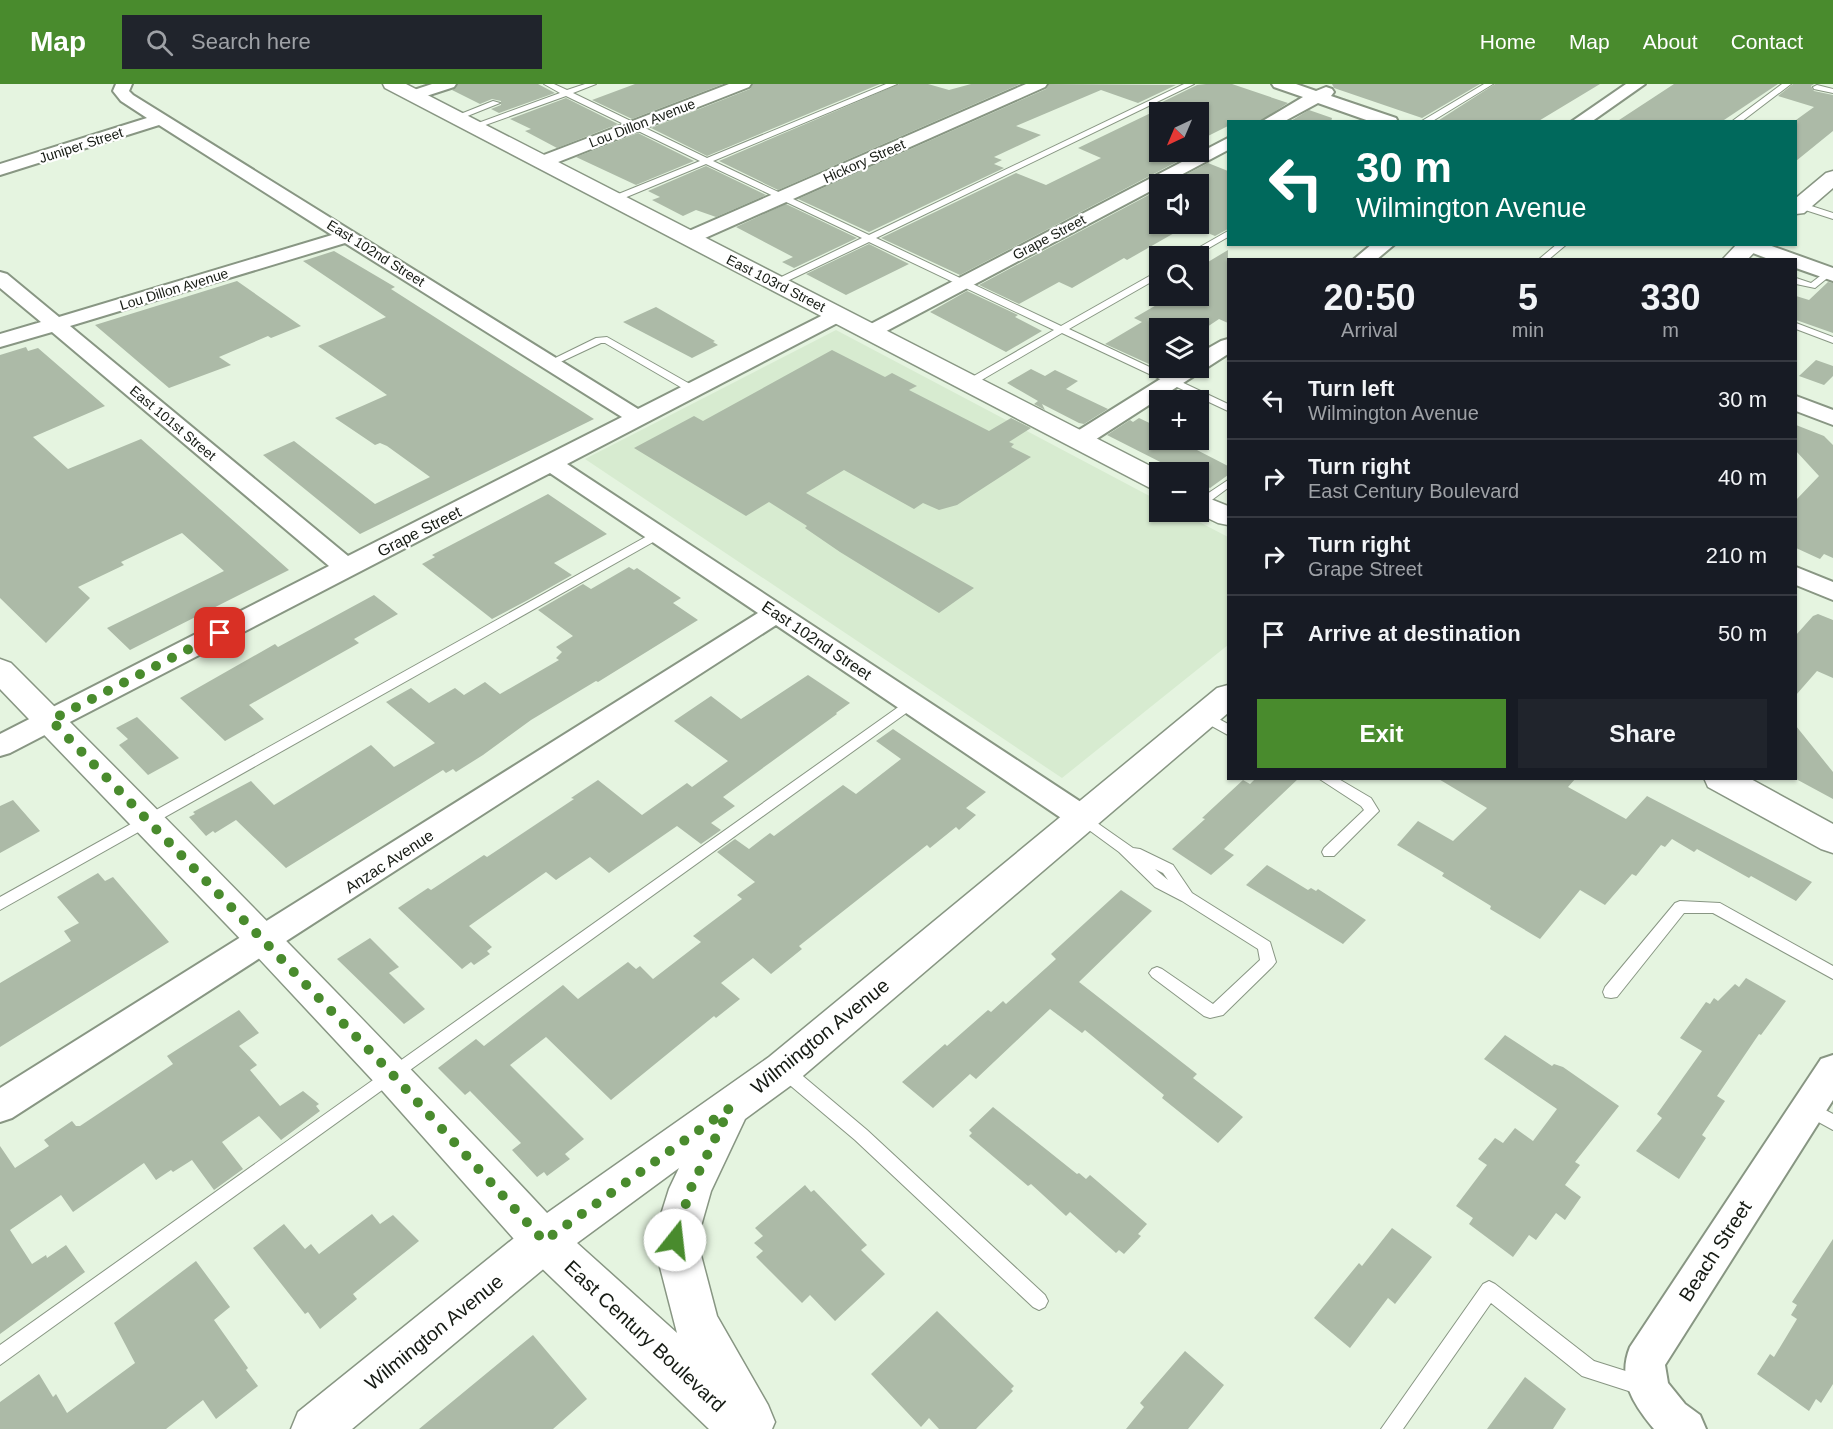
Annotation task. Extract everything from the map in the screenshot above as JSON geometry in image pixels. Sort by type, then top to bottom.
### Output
[{"type":"main road","name":"East 103rd Street","points":[[392,84],[1149,476]]},
{"type":"main road","points":[[1797,206],[1833,177]]},
{"type":"main road","points":[[1209,507],[1227,516]]},
{"type":"main road","name":"East Century Boulevard","points":[[0,670],[265,940],[392,1074],[544,1241],[662,1350],[743,1429]]},
{"type":"main road","name":"Wilmington Avenue","points":[[315,1429],[544,1241],[783,1069],[1083,818],[1221,714]]},
{"type":"main road","points":[[1724,780],[1833,840]]},
{"type":"main road","points":[[730,1108],[690,1190],[675,1240],[696,1324],[755,1429]]},
{"type":"street","name":"East 102nd Street","points":[[124,84],[121,91],[127,98],[638,418]]},
{"type":"street","points":[[414,96],[448,84]]},
{"type":"street","name":"Lou Dillon Avenue","points":[[542,162],[743,84]]},
{"type":"street","name":"Hickory Street","points":[[689,238],[1039,84]]},
{"type":"street","points":[[1280,84],[1384,120]]},
{"type":"street","points":[[1273,120],[1341,84]]},
{"type":"street","points":[[1582,120],[1637,84]]},
{"type":"street","name":"Juniper Street","points":[[0,170],[161,119]]},
{"type":"street","name":"Grape Street","points":[[870,332],[1227,144]]},
{"type":"street","name":"Lou Dillon Avenue","points":[[0,341],[348,236]]},
{"type":"street","points":[[1365,258],[1383,246]]},
{"type":"street","points":[[1745,249],[1782,258]]},
{"type":"street","points":[[1797,261],[1830,274]]},
{"type":"street","name":"East 101st Street","points":[[0,278],[347,568]]},
{"type":"street","name":"Grape Street","points":[[0,746],[838,315]]},
{"type":"street","points":[[1209,357],[1227,346]]},
{"type":"street","points":[[1079,440],[1177,378]]},
{"type":"street","points":[[1797,403],[1833,418]]},
{"type":"street","name":"East 102nd Street","points":[[551,463],[1083,818]]},
{"type":"street","points":[[1797,575],[1833,592]]},
{"type":"street","name":"Anzac Avenue","points":[[0,1107],[777,613]]},
{"type":"street","name":"Beach Street","points":[[1686,1429],[1671,1418],[1649,1392],[1644,1361],[1821,1116],[1833,1070]]},
{"type":"lane","points":[[548,84],[867,238],[1227,408]]},
{"type":"lane","points":[[465,122],[592,84]]},
{"type":"lane","points":[[614,199],[893,84]]},
{"type":"lane","points":[[776,283],[1190,84]]},
{"type":"lane","points":[[1427,120],[1489,84]]},
{"type":"lane","points":[[1738,120],[1787,84]]},
{"type":"lane","points":[[1817,87],[1833,91]]},
{"type":"lane","points":[[465,122],[496,103]]},
{"type":"lane","points":[[1797,206],[1833,216]]},
{"type":"lane","points":[[1206,246],[1227,235]]},
{"type":"lane","points":[[1545,258],[1560,246]]},
{"type":"lane","points":[[1797,281],[1812,286],[1830,274]]},
{"type":"lane","points":[[969,383],[1149,279]]},
{"type":"lane","points":[[1797,326],[1833,340]]},
{"type":"lane","points":[[550,363],[599,340],[607,340],[693,390]]},
{"type":"lane","points":[[1209,496],[1227,484]]},
{"type":"lane","points":[[0,904],[658,534]]},
{"type":"lane","points":[[0,1356],[911,703]]},
{"type":"lane","points":[[1328,780],[1366,802],[1372,811],[1329,852]]},
{"type":"lane","points":[[1083,818],[1124,848],[1160,883],[1187,897],[1265,946],[1268,962],[1217,1010],[1210,1011],[1157,973]]},
{"type":"lane","points":[[1611,992],[1680,907],[1715,908],[1833,974]]},
{"type":"lane","points":[[783,1069],[861,1135],[1039,1300]]},
{"type":"lane","points":[[1391,1429],[1490,1290],[1588,1369],[1649,1387]]},
{"type":"shaded area","points":[[836,330],[1149,496],[1149,522],[1199,522],[1227,536],[1227,646],[1062,778],[585,459]]},
{"type":"building","points":[[458,84],[538,84],[555,93],[499,113],[491,109],[501,105],[501,101],[492,99],[480,104],[452,90]]},
{"type":"building","points":[[635,84],[723,84],[632,119],[592,100]]},
{"type":"building","points":[[753,84],[880,84],[707,156],[651,128],[750,89]]},
{"type":"building","points":[[899,84],[928,84],[949,90],[971,84],[1020,84],[778,190],[719,161]]},
{"type":"building","points":[[1049,84],[1176,85],[1138,103],[1101,90],[1016,126],[1041,135],[994,157],[1002,160],[994,164],[1004,168],[869,232],[798,199],[1046,89]]},
{"type":"building","points":[[1232,84],[1288,103],[1262,120],[1227,120],[1227,126],[1209,136],[1209,102],[1162,102],[1197,85]]},
{"type":"building","points":[[1332,84],[1480,84],[1422,118],[1334,88]]},
{"type":"building","points":[[1495,84],[1600,84],[1540,120],[1439,120]]},
{"type":"building","points":[[1674,84],[1778,84],[1724,120],[1619,120]]},
{"type":"building","points":[[1793,84],[1814,84],[1811,86],[1814,91],[1833,95],[1833,131],[1797,160],[1796,120],[1814,107],[1778,96]]},
{"type":"building","points":[[566,98],[618,124],[557,148],[525,131],[531,129],[510,119]]},
{"type":"building","points":[[1309,110],[1332,118],[1332,120],[1292,120]]},
{"type":"building","points":[[1149,114],[1149,162],[1177,162],[1154,174],[1149,174],[1149,176],[960,275],[881,238],[1016,173],[1046,185],[1101,158],[1078,148]]},
{"type":"building","points":[[638,133],[694,161],[636,185],[576,157]]},
{"type":"building","points":[[1208,163],[1227,171],[1227,230],[1215,236],[1209,234],[1209,174],[1187,174]]},
{"type":"building","points":[[706,166],[766,195],[716,217],[696,210],[683,216],[652,200],[660,197],[648,191]]},
{"type":"building","points":[[1149,195],[1149,234],[1172,234],[1127,260],[1124,258],[1072,288],[1059,282],[1019,304],[979,285]]},
{"type":"building","points":[[786,204],[857,238],[794,268],[782,262],[793,257],[736,227]]},
{"type":"building","points":[[869,244],[909,264],[846,295],[806,274]]},
{"type":"building","points":[[1228,250],[1227,323],[1219,319],[1209,326],[1209,318],[1149,318],[1149,364],[1105,344],[1142,322],[1134,318],[1155,306],[1209,306],[1209,261]]},
{"type":"building","points":[[334,251],[395,287],[391,289],[594,419],[360,534],[263,455],[294,441],[375,504],[430,477],[387,446],[380,443],[375,445],[335,418],[387,395],[318,346],[386,317],[303,261]]},
{"type":"building","points":[[237,281],[301,326],[271,338],[268,336],[219,357],[231,365],[169,388],[95,325]]},
{"type":"building","points":[[1828,282],[1833,283],[1833,333],[1797,320],[1797,296],[1809,300]]},
{"type":"building","points":[[967,291],[1018,315],[1015,317],[1042,331],[1006,352],[930,312]]},
{"type":"building","points":[[656,307],[715,341],[713,342],[718,345],[692,358],[623,322]]},
{"type":"building","points":[[26,347],[28,351],[38,348],[105,406],[33,437],[68,469],[141,439],[289,570],[130,650],[107,628],[224,571],[182,533],[121,562],[124,565],[78,587],[90,598],[46,643],[0,598],[0,355]]},
{"type":"building","points":[[832,350],[885,377],[892,373],[917,386],[909,390],[989,431],[1011,418],[1031,428],[1009,442],[1014,444],[1011,447],[1031,457],[957,505],[939,510],[923,503],[914,509],[844,470],[806,493],[974,588],[939,613],[840,552],[805,528],[807,526],[769,502],[746,516],[634,448],[694,416],[703,421]]},
{"type":"building","points":[[1816,360],[1833,366],[1833,376],[1824,385],[1799,376]]},
{"type":"building","points":[[1031,369],[1045,376],[1055,370],[1078,381],[1066,389],[1108,409],[1084,424],[1042,404],[1045,410],[1034,404],[1038,401],[1007,383]]},
{"type":"building","points":[[1139,418],[1149,423],[1149,450],[1197,450],[1227,465],[1227,476],[1210,488],[1209,462],[1160,462],[1107,435],[1130,420],[1133,422]]},
{"type":"building","points":[[1797,425],[1824,436],[1833,445],[1833,558],[1824,554],[1820,559],[1797,548],[1797,499],[1819,476],[1797,452]]},
{"type":"building","points":[[548,494],[607,534],[554,563],[572,575],[526,601],[492,619],[422,564],[435,557],[432,555]]},
{"type":"building","points":[[629,567],[634,570],[637,568],[681,598],[673,603],[698,620],[598,682],[596,681],[531,720],[456,772],[453,769],[446,773],[443,770],[286,868],[236,820],[206,836],[189,817],[195,814],[193,812],[251,781],[274,805],[371,745],[394,767],[435,743],[386,702],[411,688],[429,703],[455,688],[464,695],[485,682],[500,694],[559,660],[556,658],[562,652],[556,647],[573,636],[538,610],[583,584],[591,589]]},
{"type":"building","points":[[374,595],[398,614],[354,639],[359,643],[249,705],[264,719],[225,741],[180,698],[275,644],[278,647]]},
{"type":"building","points":[[1818,614],[1833,620],[1833,678],[1817,671],[1797,694],[1797,634],[1813,616]]},
{"type":"building","points":[[808,675],[850,703],[723,797],[735,806],[711,823],[721,830],[701,844],[677,826],[609,873],[590,857],[556,880],[546,872],[469,926],[492,947],[487,951],[490,954],[474,965],[471,962],[462,969],[398,908],[428,888],[431,890],[484,855],[487,857],[574,799],[571,798],[598,780],[642,815],[687,783],[692,787],[728,761],[674,721],[711,696],[741,719]]},
{"type":"building","points":[[137,717],[179,758],[148,775],[119,745],[128,739],[116,728]]},
{"type":"building","points":[[1797,727],[1833,772],[1833,799],[1797,780]]},
{"type":"building","points":[[893,729],[986,792],[966,808],[976,815],[959,830],[956,827],[930,848],[927,845],[799,946],[802,949],[771,974],[753,958],[721,983],[740,999],[716,1018],[714,1016],[611,1100],[546,1037],[510,1065],[584,1139],[565,1154],[570,1159],[547,1176],[544,1172],[537,1177],[512,1150],[521,1143],[470,1091],[465,1095],[438,1068],[476,1039],[484,1046],[563,985],[578,999],[628,962],[636,969],[640,966],[653,979],[701,942],[693,936],[742,899],[737,895],[755,882],[717,852],[735,839],[749,849],[770,833],[774,836],[843,785],[856,794],[901,759],[876,741]]},
{"type":"building","points":[[1243,780],[1250,784],[1254,780],[1297,780],[1224,849],[1234,855],[1211,875],[1172,849]]},
{"type":"building","points":[[1440,780],[1574,780],[1568,787],[1626,819],[1647,796],[1812,882],[1796,901],[1697,849],[1694,852],[1672,839],[1665,847],[1661,845],[1636,876],[1632,874],[1605,905],[1580,890],[1540,939],[1490,909],[1491,906],[1442,876],[1444,873],[1397,845],[1418,821],[1453,841],[1487,808]]},
{"type":"building","points":[[13,800],[40,831],[0,853],[0,806]]},
{"type":"building","points":[[1267,865],[1308,890],[1318,889],[1366,920],[1343,944],[1246,885]]},
{"type":"building","points":[[98,873],[105,881],[113,877],[169,942],[0,1047],[0,983],[71,941],[64,931],[79,923],[57,897]]},
{"type":"building","points":[[1121,890],[1152,911],[1079,982],[1197,1074],[1193,1078],[1243,1117],[1218,1143],[1162,1098],[1164,1095],[1085,1030],[1082,1033],[1050,1009],[976,1079],[970,1074],[933,1108],[902,1082],[988,1010],[991,1012],[1003,1001],[1006,1004],[1056,959],[1051,954]]},
{"type":"building","points":[[370,938],[399,967],[389,973],[425,1009],[404,1024],[337,959]]},
{"type":"building","points":[[1746,978],[1786,1001],[1761,1035],[1759,1034],[1717,1096],[1725,1101],[1702,1135],[1706,1138],[1679,1179],[1636,1151],[1662,1118],[1657,1114],[1702,1051],[1680,1038],[1706,1002],[1710,1004],[1714,998],[1718,1001],[1735,984],[1739,987]]},
{"type":"building","points":[[239,1010],[259,1033],[239,1046],[257,1065],[250,1070],[280,1106],[303,1091],[319,1104],[316,1106],[320,1111],[281,1140],[259,1116],[222,1142],[243,1169],[214,1190],[192,1160],[156,1180],[144,1163],[73,1212],[61,1195],[10,1230],[32,1264],[46,1255],[47,1258],[66,1245],[85,1272],[0,1334],[0,1146],[15,1168],[49,1146],[44,1140],[72,1121],[76,1126],[80,1126],[173,1064],[167,1056]]},
{"type":"building","points":[[1505,1035],[1552,1066],[1554,1064],[1563,1067],[1619,1106],[1575,1162],[1580,1165],[1565,1185],[1581,1197],[1565,1220],[1556,1213],[1536,1240],[1529,1235],[1513,1257],[1469,1224],[1473,1218],[1456,1206],[1487,1165],[1478,1159],[1495,1138],[1503,1143],[1515,1128],[1533,1141],[1557,1109],[1484,1059]]},
{"type":"building","points":[[993,1107],[1077,1174],[1079,1173],[1086,1179],[1090,1175],[1147,1224],[1138,1234],[1141,1236],[1124,1254],[1119,1250],[1116,1253],[1070,1212],[1066,1216],[1031,1184],[1028,1186],[969,1136],[972,1133],[969,1130]]},
{"type":"building","points":[[805,1185],[811,1192],[814,1190],[867,1245],[861,1250],[885,1274],[835,1321],[810,1295],[802,1303],[756,1257],[763,1251],[754,1243],[763,1236],[755,1228]]},
{"type":"building","points":[[372,1214],[380,1224],[393,1215],[419,1241],[353,1294],[357,1299],[320,1329],[308,1312],[305,1314],[253,1248],[284,1224],[305,1249],[311,1244],[319,1254]]},
{"type":"building","points":[[1392,1228],[1432,1257],[1395,1304],[1388,1298],[1350,1348],[1314,1318],[1359,1263],[1362,1266]]},
{"type":"building","points":[[1833,1239],[1833,1384],[1821,1403],[1816,1399],[1809,1411],[1757,1374],[1770,1354],[1774,1357],[1797,1319],[1791,1315],[1797,1305],[1792,1302]]},
{"type":"building","points":[[196,1261],[230,1307],[214,1320],[258,1386],[216,1419],[203,1400],[166,1429],[0,1429],[0,1402],[39,1374],[53,1397],[56,1394],[67,1413],[135,1363],[114,1323]]},
{"type":"building","points":[[937,1311],[1014,1386],[1011,1389],[1013,1391],[976,1429],[939,1429],[929,1418],[921,1427],[871,1374]]},
{"type":"building","points":[[533,1335],[587,1399],[553,1429],[419,1429]]},
{"type":"building","points":[[1185,1351],[1224,1385],[1188,1429],[1126,1429],[1144,1407],[1140,1403]]},
{"type":"building","points":[[1525,1377],[1566,1409],[1553,1429],[1487,1429]]},
{"type":"route","points":[[220,633],[51,720],[392,1074],[544,1241],[730,1108],[690,1190],[675,1240]]}]
